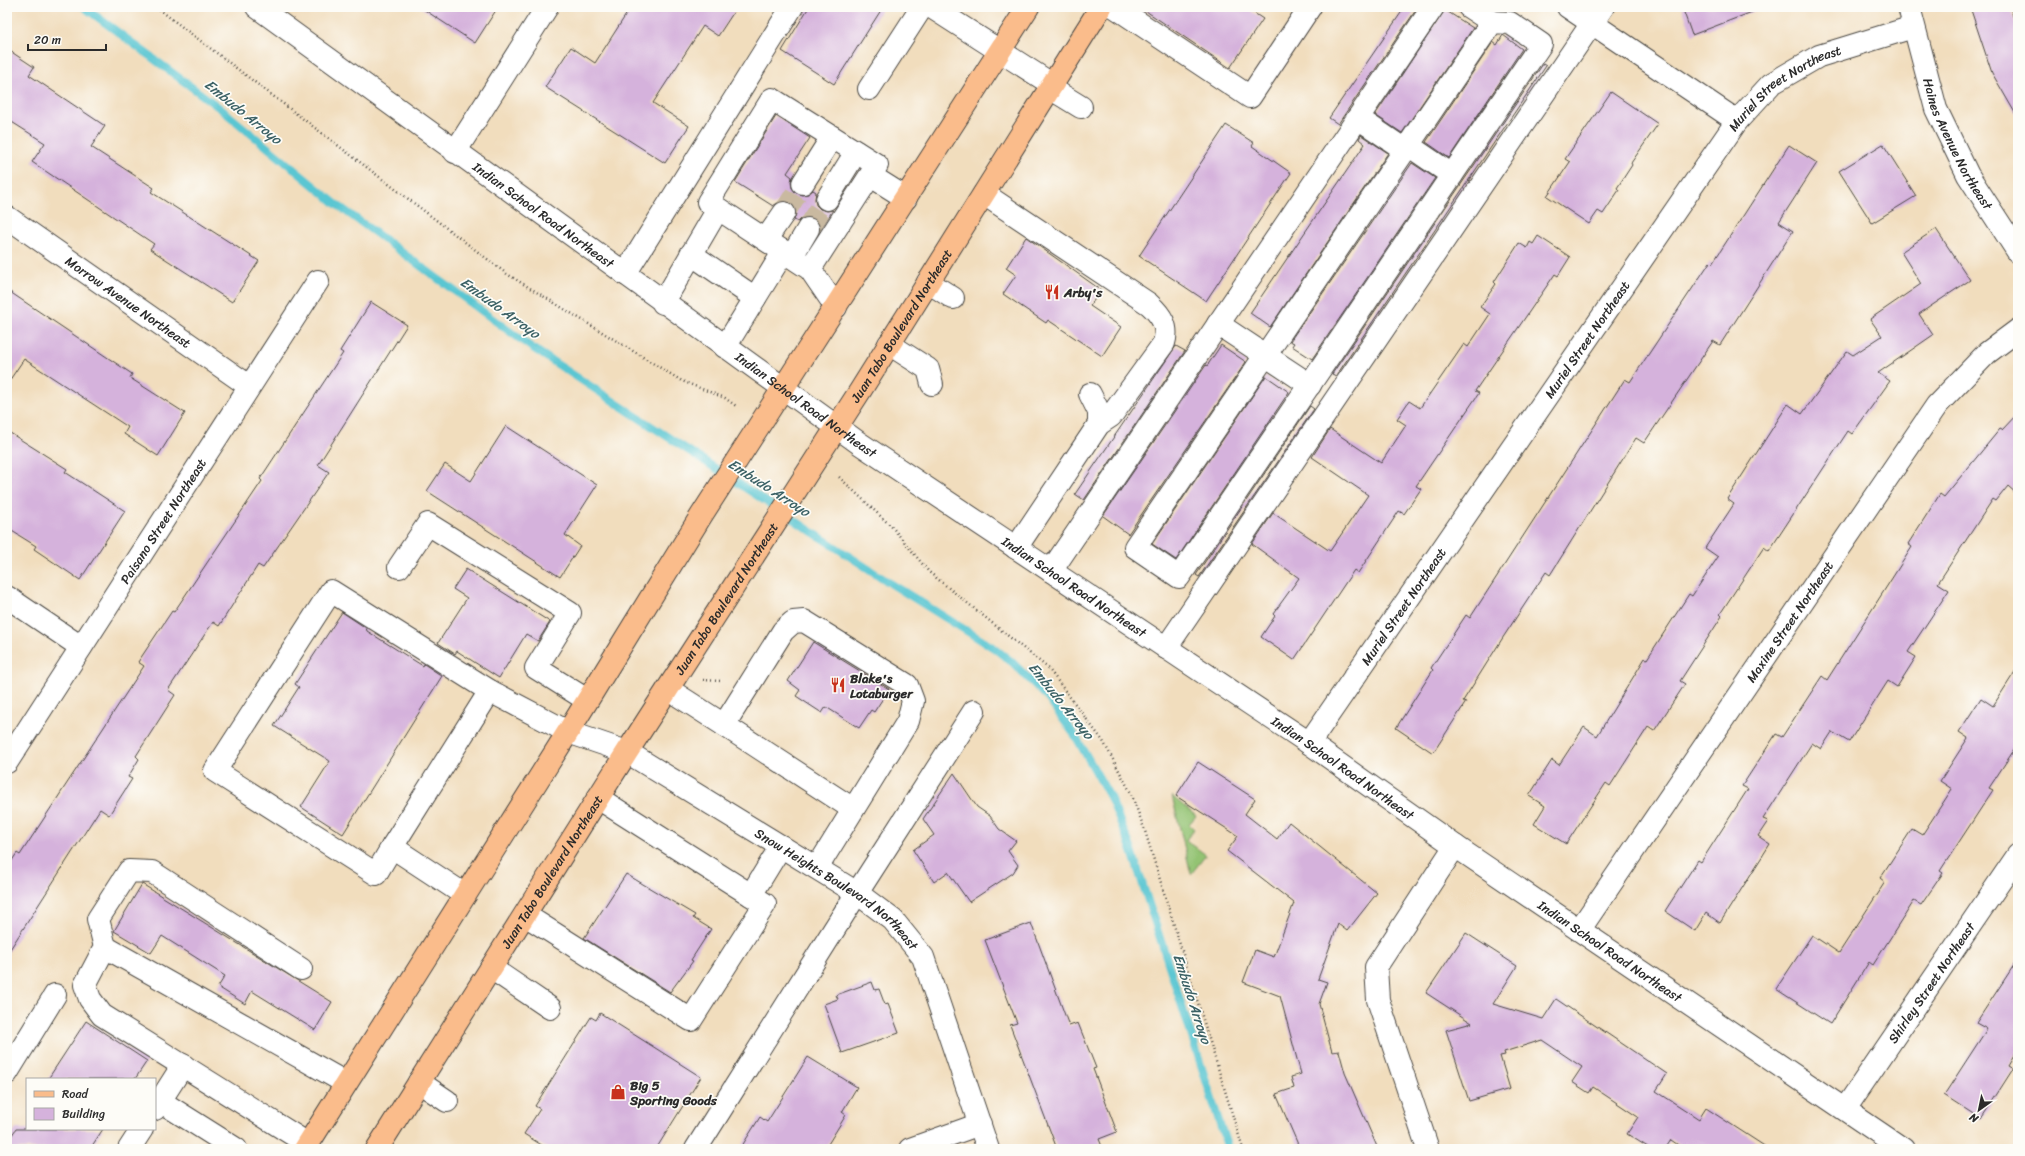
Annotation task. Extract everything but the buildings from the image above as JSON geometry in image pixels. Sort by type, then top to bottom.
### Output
[{"type":"main road","points":[[306,1147],[568,732],[701,516],[1028,7]]},
{"type":"main road","name":"Juan Tabo Boulevard Northeast","points":[[377,1149],[627,752],[801,482],[1052,87],[1101,7]]},
{"type":"street","name":"Indian School Road Northeast","points":[[257,7],[835,427],[1308,743],[1455,846],[1580,929],[1903,1149]]},
{"type":"street","points":[[455,152],[547,7]]},
{"type":"street","points":[[625,274],[792,7]]},
{"type":"street","points":[[869,89],[922,7]]},
{"type":"street","points":[[931,7],[1081,107]]},
{"type":"street","points":[[1115,7],[1250,98],[1310,7]]},
{"type":"street","points":[[1051,571],[1433,7]]},
{"type":"street","points":[[1469,7],[1492,22],[1510,23],[1541,44],[1179,577],[1135,547],[1492,22]]},
{"type":"street","points":[[1568,7],[1598,15],[1737,121]]},
{"type":"street","points":[[1166,648],[1598,15]]},
{"type":"street","name":"Muriel Street Northeast","points":[[1308,743],[1737,121],[1771,84],[1819,56],[1911,17]]},
{"type":"street","name":"Haines Avenue Northeast","points":[[1911,17],[1936,109],[1968,175],[2018,252]]},
{"type":"street","points":[[810,269],[877,165],[772,99],[708,202],[788,253],[810,269],[836,307]]},
{"type":"street","points":[[1358,118],[1452,175]]},
{"type":"street","points":[[802,183],[832,137]]},
{"type":"street","points":[[827,199],[856,152]]},
{"type":"street","points":[[871,176],[906,198]]},
{"type":"street","points":[[984,194],[1149,304],[1159,312],[1166,330],[1164,343],[1111,416],[1099,424],[1016,548]]},
{"type":"street","points":[[663,302],[718,209]]},
{"type":"street","points":[[766,239],[784,213]]},
{"type":"street","name":"Morrow Avenue Northeast","points":[[7,217],[249,386]]},
{"type":"street","points":[[725,348],[755,298],[788,253],[808,229]]},
{"type":"street","points":[[691,254],[755,298]]},
{"type":"street","name":"Paisano Street Northeast","points":[[7,762],[318,281]]},
{"type":"street","points":[[928,282],[953,298]]},
{"type":"street","points":[[1218,324],[1310,385]]},
{"type":"street","name":"Maxine Street Northeast","points":[[1580,929],[1937,406],[1987,354],[2018,330]]},
{"type":"street","points":[[889,344],[928,369],[932,384]]},
{"type":"street","points":[[1090,394],[1099,412],[1099,424]]},
{"type":"street","points":[[399,566],[428,524],[570,613],[536,668],[587,700]]},
{"type":"street","name":"Snow Heights Boulevard Northeast","points":[[392,847],[376,874],[215,771],[331,591],[490,691],[568,732],[627,752],[857,893],[893,920],[923,958],[988,1149]]},
{"type":"street","points":[[7,597],[81,647]]},
{"type":"street","points":[[724,725],[783,630],[793,622],[804,621],[907,685],[913,701],[908,721],[817,868]]},
{"type":"street","points":[[668,689],[853,809]]},
{"type":"street","points":[[465,895],[392,847],[490,691]]},
{"type":"street","points":[[696,1149],[857,893],[974,711]]},
{"type":"street","points":[[525,915],[691,1020],[765,904],[598,798]]},
{"type":"street","points":[[751,895],[781,846]]},
{"type":"street","points":[[1428,1149],[1378,1000],[1376,967],[1455,846]]},
{"type":"street","name":"Shirley Street Northeast","points":[[1845,1110],[2018,855]]},
{"type":"street","points":[[301,969],[152,872],[129,871],[98,919],[105,948],[85,985],[90,999],[102,1015],[183,1065],[306,1147]]},
{"type":"street","points":[[105,948],[346,1083]]},
{"type":"street","points":[[491,968],[550,1008]]},
{"type":"street","points":[[7,1073],[55,995]]},
{"type":"street","points":[[183,1065],[157,1105],[225,1146]]},
{"type":"street","points":[[420,1082],[447,1101]]},
{"type":"street","points":[[910,1149],[980,1124]]},
{"type":"street","points":[[129,1149],[141,1130]]},
{"type":"path","points":[[156,7],[507,274],[682,381],[725,398],[736,406]]},
{"type":"path","points":[[839,477],[893,528],[929,572],[1048,668],[1103,741],[1131,793],[1145,831],[1243,1149]]},
{"type":"path","points":[[702,680],[724,682]]},
{"type":"green space","points":[[1172,796],[1196,816],[1189,824],[1194,829],[1186,840],[1206,855],[1191,874]]},
{"type":"waterway","name":"Embudo Arroyo","points":[[84,7],[221,109],[336,204],[531,347],[890,583],[994,648],[1012,662],[1046,696],[1076,737],[1110,797],[1131,848],[1228,1149]]},
{"type":"tunnel","points":[[784,213],[803,183]]},
{"type":"tunnel","points":[[808,229],[827,199]]},
{"type":"place","name":"Arby's","points":[[1052,292]]},
{"type":"place","name":"Blake's Lotaburger","points":[[838,685]]},
{"type":"place","name":"Big 5 Sporting Goods","points":[[618,1092]]}]
